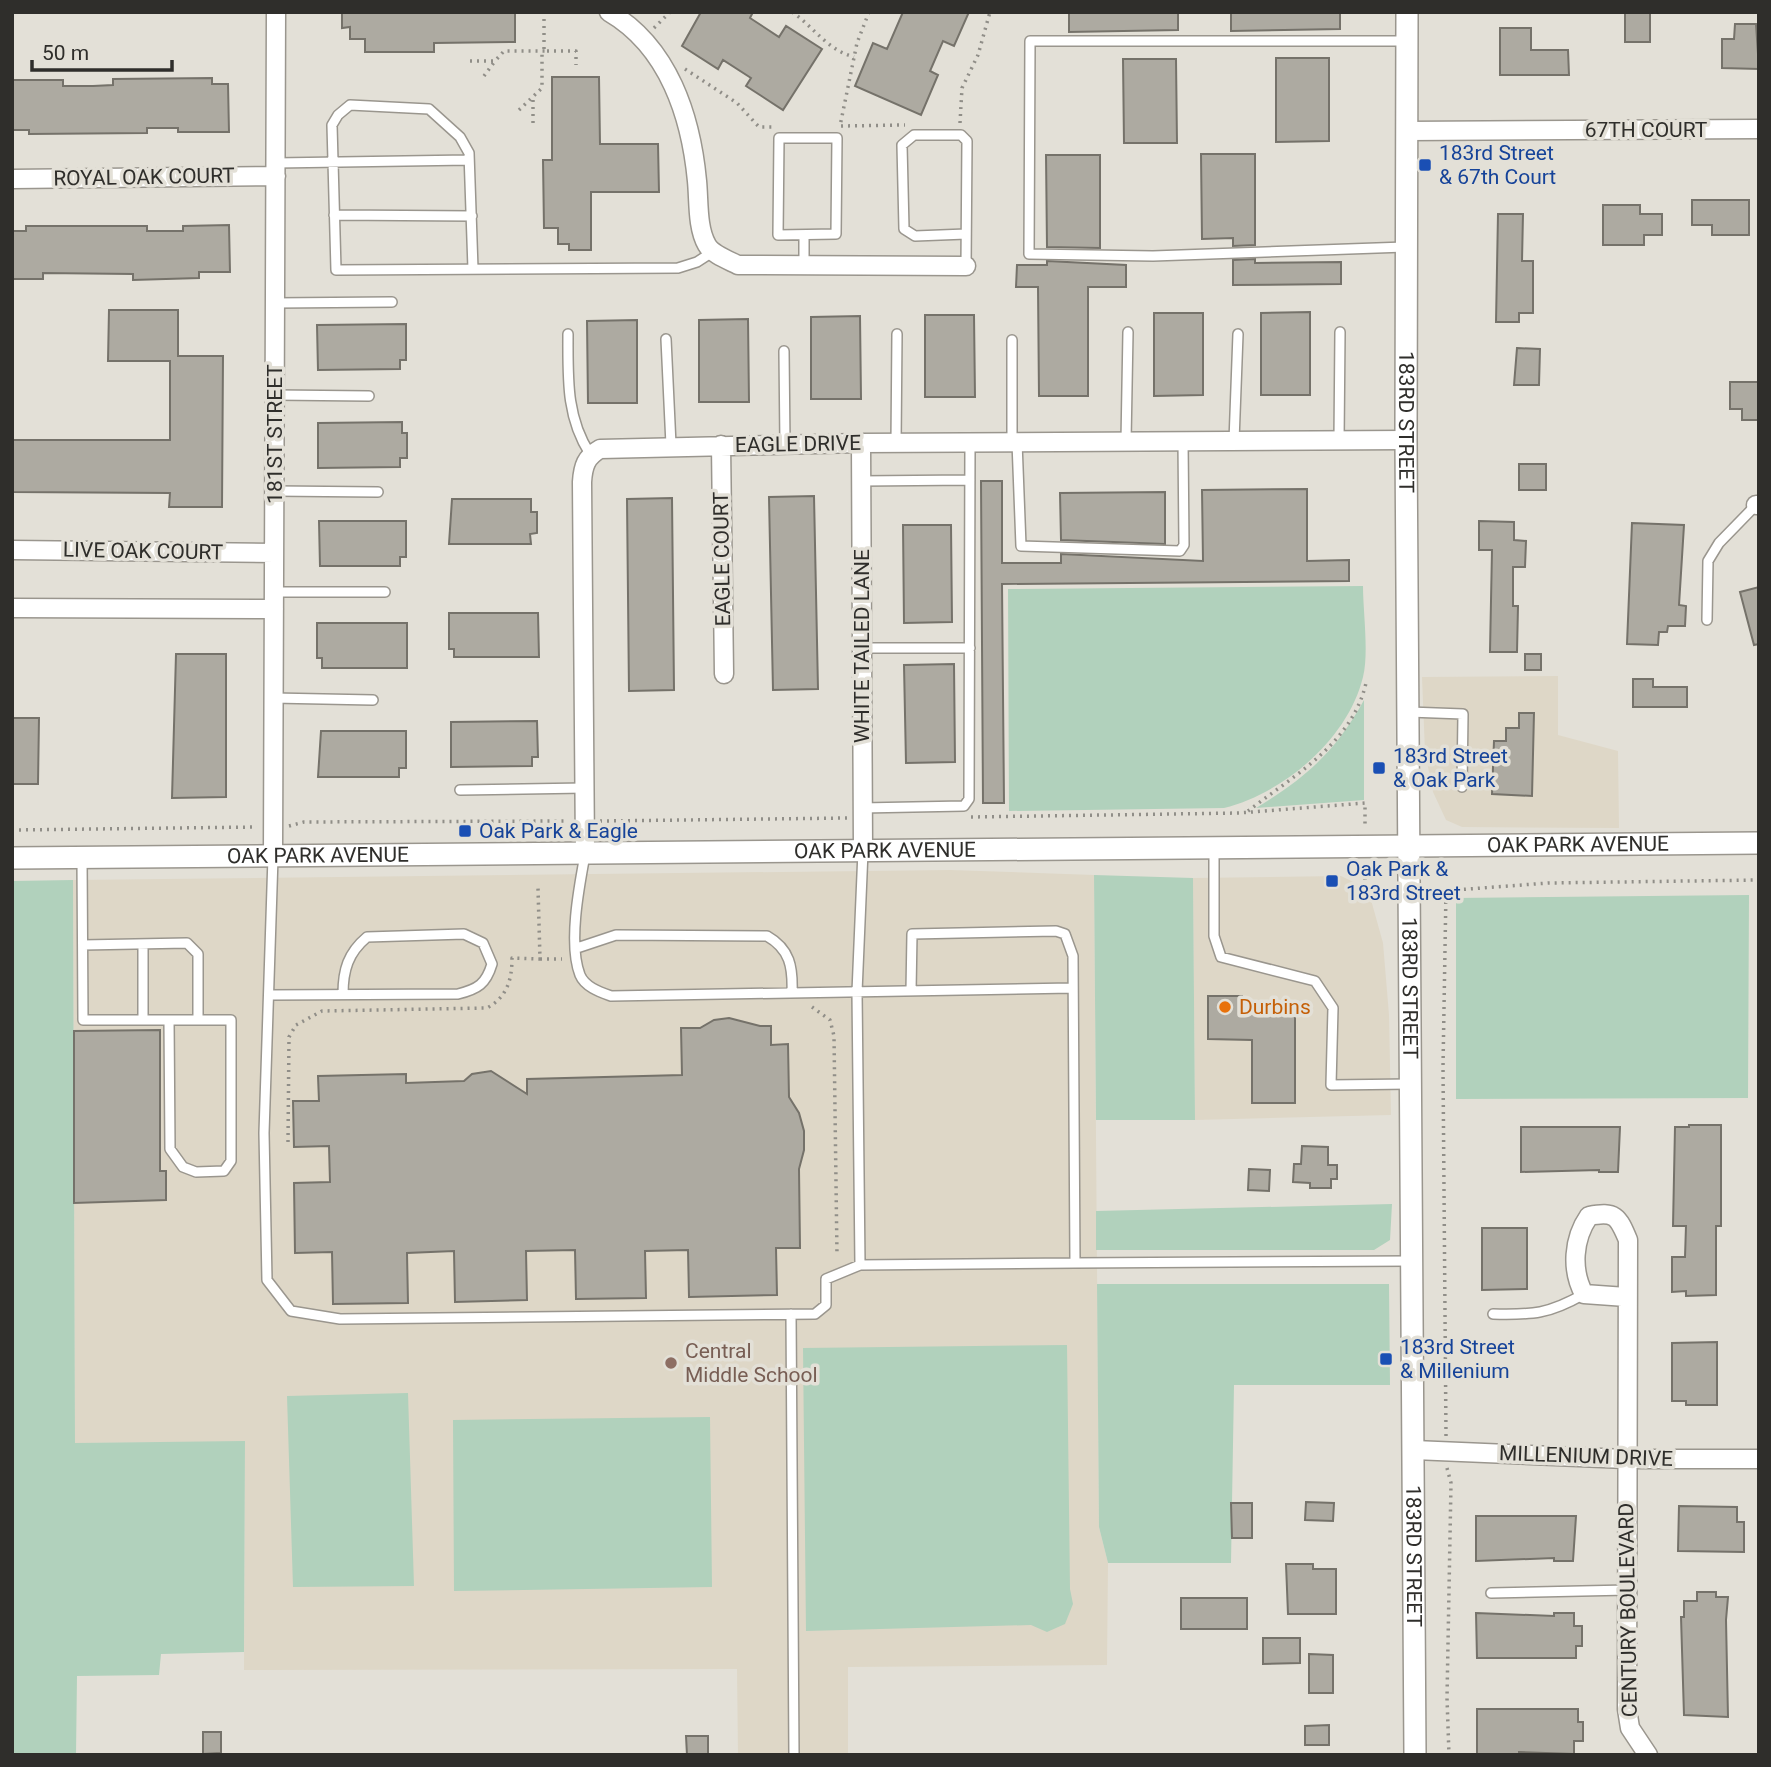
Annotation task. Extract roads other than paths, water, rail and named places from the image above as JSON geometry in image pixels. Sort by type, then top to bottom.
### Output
[{"type":"street","name":"181ST STREET","points":[[273,855],[276,12]]},
{"type":"street","points":[[609,12],[625,22],[646,44],[665,68],[679,98],[693,138],[701,227],[707,246],[714,251],[738,265],[966,266]]},
{"type":"street","name":"183RD STREET","points":[[1407,12],[1406,440],[1411,844],[1415,1755]]},
{"type":"street","name":"67TH COURT","points":[[1407,131],[1759,129]]},
{"type":"street","name":"ROYAL OAK COURT","points":[[12,179],[276,169]]},
{"type":"street","name":"EAGLE DRIVE","points":[[590,454],[609,447],[671,445],[1406,440]]},
{"type":"street","name":"WHITE TAILED LANE","points":[[861,443],[863,849]]},
{"type":"street","name":"EAGLE COURT","points":[[721,445],[724,674]]},
{"type":"street","points":[[585,852],[582,482],[583,467],[590,454]]},
{"type":"street","name":"LIVE OAK COURT","points":[[12,550],[274,553]]},
{"type":"street","points":[[12,608],[274,600]]},
{"type":"street","name":"OAK PARK AVENUE","points":[[12,858],[1759,843]]},
{"type":"street","name":"CENTURY BOULEVARD","points":[[1584,1294],[1576,1279],[1577,1239],[1589,1216],[1606,1213],[1620,1220],[1628,1240],[1628,1718],[1644,1754]]},
{"type":"street","points":[[1584,1294],[1626,1297]]},
{"type":"street","name":"MILLENIUM DRIVE","points":[[1414,1450],[1626,1459],[1759,1459]]},
{"type":"lane","points":[[1407,41],[1030,41],[1028,108],[1029,254],[1153,256],[1407,247]]},
{"type":"lane","points":[[473,269],[469,153],[460,137],[429,109],[350,106],[338,115],[332,125],[336,270],[678,268],[697,262],[714,251]]},
{"type":"lane","points":[[966,234],[915,236],[904,229],[902,145],[914,135],[961,135],[967,141],[966,266]]},
{"type":"lane","points":[[779,138],[837,138],[836,234],[804,235],[778,235],[779,138]]},
{"type":"lane","points":[[276,169],[333,162],[469,160]]},
{"type":"lane","points":[[334,215],[472,216]]},
{"type":"lane","points":[[804,235],[804,265]]},
{"type":"lane","points":[[275,303],[392,302]]},
{"type":"lane","points":[[1126,441],[1128,332]]},
{"type":"lane","points":[[1339,440],[1340,332]]},
{"type":"lane","points":[[568,334],[568,399],[578,435],[590,454]]},
{"type":"lane","points":[[896,443],[897,334]]},
{"type":"lane","points":[[1234,441],[1238,334]]},
{"type":"lane","points":[[666,340],[671,445]]},
{"type":"lane","points":[[1013,340],[1021,546],[1180,551],[1184,545],[1183,441]]},
{"type":"lane","points":[[784,351],[785,445]]},
{"type":"lane","points":[[275,395],[369,396]]},
{"type":"lane","points":[[862,813],[964,806],[969,799],[970,442]]},
{"type":"lane","points":[[861,481],[970,480]]},
{"type":"lane","points":[[274,491],[377,492]]},
{"type":"lane","points":[[1707,620],[1708,561],[1719,543],[1758,505]]},
{"type":"lane","points":[[274,600],[385,592]]},
{"type":"lane","points":[[862,648],[970,648]]},
{"type":"lane","points":[[274,698],[373,700]]},
{"type":"lane","points":[[1409,712],[1462,714],[1462,787]]},
{"type":"lane","points":[[460,790],[585,788]]},
{"type":"lane","points":[[1214,846],[1214,936],[1221,957],[1315,981],[1333,1009],[1331,1085],[1411,1084]]},
{"type":"lane","points":[[860,1265],[857,992],[863,849]]},
{"type":"lane","points":[[585,852],[578,896],[577,948],[580,976],[592,989],[611,996],[1072,988]]},
{"type":"lane","points":[[273,855],[264,1133],[267,1280],[291,1311],[340,1319],[815,1314],[826,1305],[826,1279],[860,1265],[1412,1261]]},
{"type":"lane","points":[[82,857],[83,1020],[143,1020],[169,1020],[231,1020],[231,1161],[224,1171],[196,1172],[183,1167],[170,1149],[169,1020]]},
{"type":"lane","points":[[911,991],[912,934],[1056,931],[1065,934],[1070,946],[1072,988],[1075,1263]]},
{"type":"lane","points":[[270,995],[343,995],[458,994],[474,990],[487,981],[492,964],[490,954],[482,943],[464,934],[367,937],[356,946],[346,963],[343,995]]},
{"type":"lane","points":[[577,948],[616,935],[767,936],[781,944],[788,955],[792,967],[792,993]]},
{"type":"lane","points":[[83,945],[187,943],[198,954],[198,1020]]},
{"type":"lane","points":[[143,944],[143,1020]]},
{"type":"lane","points":[[1493,1314],[1526,1315],[1555,1310],[1584,1294]]},
{"type":"lane","points":[[790,1314],[794,1755]]},
{"type":"lane","points":[[1491,1593],[1628,1590]]},
{"type":"place","name":"183rd Street & 67th Court","points":[[1425,165]]},
{"type":"place","name":"183rd Street & Oak Park","points":[[1379,768]]},
{"type":"place","name":"Oak Park & Eagle","points":[[465,831]]},
{"type":"place","name":"Oak Park & 183rd Street","points":[[1332,881]]},
{"type":"place","name":"Durbins","points":[[1225,1007]]},
{"type":"place","name":"183rd Street & Millenium","points":[[1386,1359]]},
{"type":"place","name":"Central Middle School","points":[[671,1363]]}]
